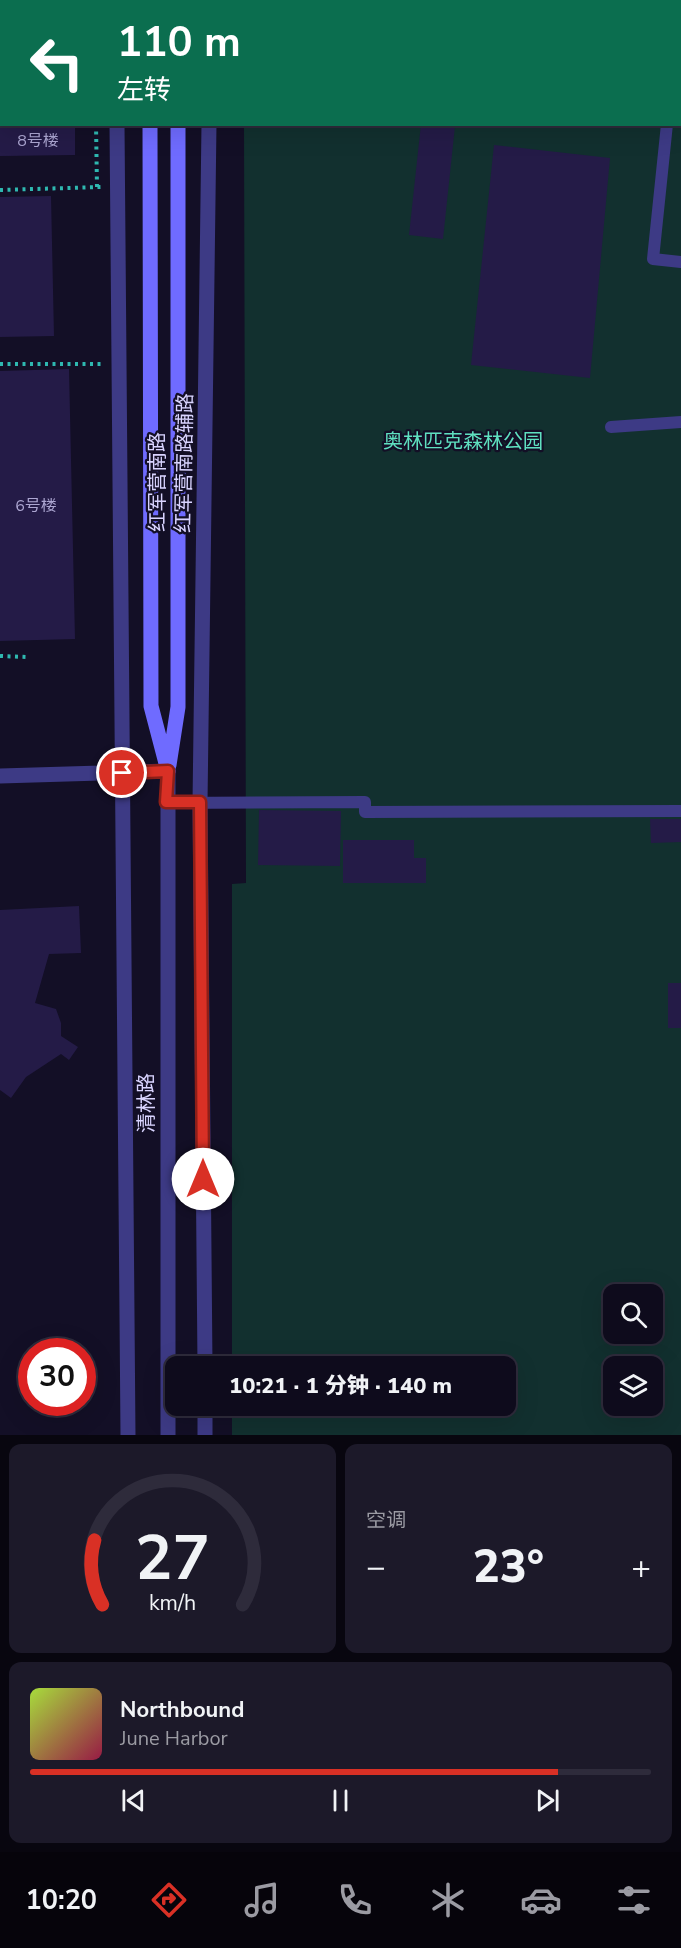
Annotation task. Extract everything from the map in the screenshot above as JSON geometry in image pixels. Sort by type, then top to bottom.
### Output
[{"type":"main road","name":"红军营南路","points":[[168,771],[178,707],[178,126]]},
{"type":"main road","name":"红军营南路","points":[[150,130],[151,706],[168,771]]},
{"type":"street","points":[[117,126],[128,1435]]},
{"type":"street","name":"红军营南路辅路","points":[[204,1356],[200,802],[209,126]]},
{"type":"street","points":[[0,776],[168,771]]},
{"type":"street","name":"清林路","points":[[168,771],[166,802],[168,1435]]},
{"type":"street","points":[[205,1416],[205,1435]]},
{"type":"lane","points":[[667,126],[653,259],[681,262]]},
{"type":"lane","points":[[611,426],[681,422]]},
{"type":"lane","points":[[166,802],[365,802],[365,812],[681,811]]},
{"type":"path","points":[[96,126],[97,188]]},
{"type":"path","points":[[0,190],[117,187]]},
{"type":"path","points":[[0,364],[119,364]]},
{"type":"path","points":[[0,656],[26,657]]},
{"type":"green space","name":"奥林匹克森林公园","points":[[244,126],[681,126],[681,1435],[232,1435],[232,1416],[516,1416],[516,1356],[232,1356],[232,884],[246,883]]},
{"type":"building","points":[[0,126],[75,126],[75,155],[0,156]]},
{"type":"building","points":[[421,126],[455,126],[443,239],[409,235]]},
{"type":"building","points":[[494,145],[610,158],[590,378],[471,365]]},
{"type":"building","points":[[51,196],[54,336],[0,337],[0,197]]},
{"type":"building","points":[[69,369],[75,639],[0,641],[0,371]]},
{"type":"building","points":[[259,810],[341,811],[340,866],[258,865]]},
{"type":"building","points":[[650,819],[681,819],[681,842],[651,843]]},
{"type":"building","points":[[343,840],[414,840],[414,858],[426,858],[426,883],[343,883]]},
{"type":"building","points":[[79,906],[81,953],[49,954],[35,1003],[56,1009],[61,1023],[61,1036],[78,1047],[69,1060],[61,1054],[26,1077],[11,1098],[0,1090],[0,910]]},
{"type":"building","points":[[668,983],[681,983],[681,1028],[668,1028]]},
{"type":"route","points":[[122,773],[168,771],[166,802],[200,802],[203,1179]]}]
